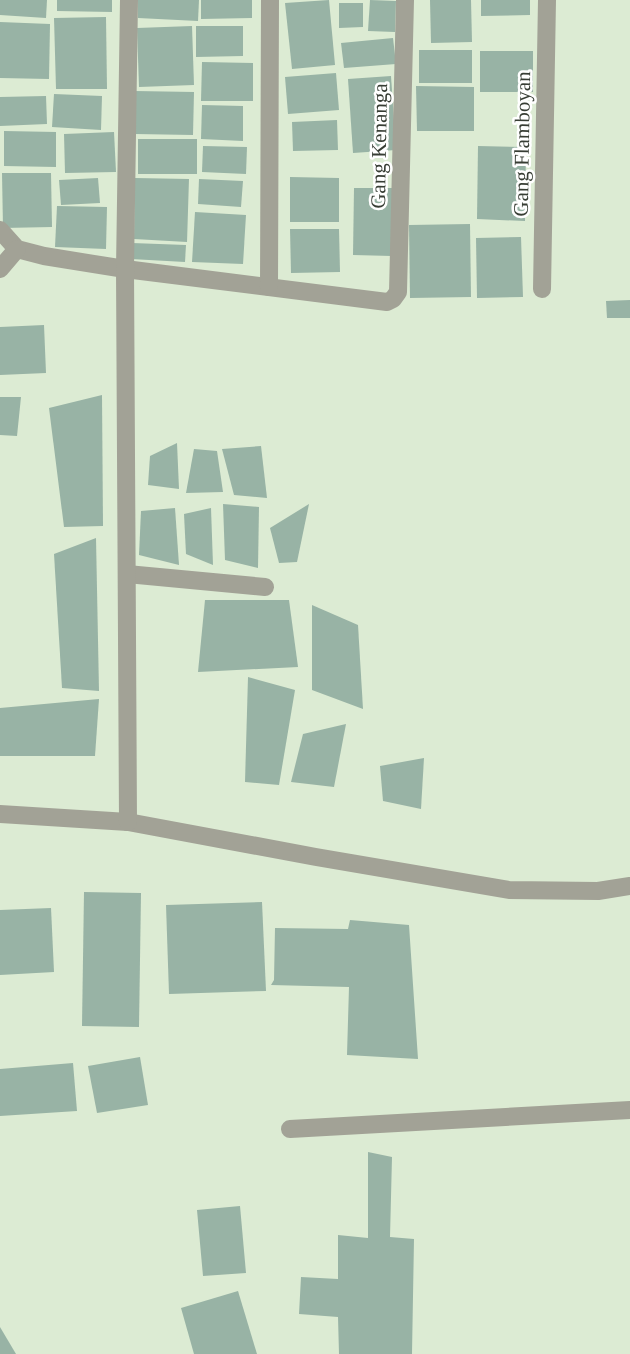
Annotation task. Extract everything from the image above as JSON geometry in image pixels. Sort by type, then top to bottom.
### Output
[{"type":"street","points":[[128,822],[125,269],[130,0]]},
{"type":"street","points":[[0,230],[18,249],[44,256],[269,287],[270,0]]},
{"type":"street","name":"Gang Kenanga","points":[[269,287],[387,302],[398,292],[405,0]]},
{"type":"street","name":"Gang Flamboyan","points":[[542,289],[547,0]]},
{"type":"street","points":[[0,269],[18,249]]},
{"type":"street","points":[[127,574],[265,587]]},
{"type":"street","points":[[0,814],[128,822],[509,890],[598,891],[630,886]]},
{"type":"street","points":[[290,1129],[630,1110]]},
{"type":"building","points":[[0,0],[47,0],[46,18],[0,15]]},
{"type":"building","points":[[57,0],[112,0],[112,12],[57,11]]},
{"type":"building","points":[[138,0],[199,0],[198,21],[138,18]]},
{"type":"building","points":[[201,0],[252,0],[252,18],[201,19]]},
{"type":"building","points":[[329,0],[335,65],[292,69],[285,3]]},
{"type":"building","points":[[370,0],[396,1],[395,32],[368,31]]},
{"type":"building","points":[[430,0],[471,0],[472,42],[431,43]]},
{"type":"building","points":[[481,0],[530,0],[530,15],[481,16]]},
{"type":"building","points":[[339,3],[363,3],[363,27],[339,28]]},
{"type":"building","points":[[106,17],[107,89],[56,89],[54,18]]},
{"type":"building","points":[[0,22],[50,24],[49,79],[0,78]]},
{"type":"building","points":[[192,26],[194,85],[139,87],[137,28]]},
{"type":"building","points":[[196,26],[243,26],[243,56],[196,57]]},
{"type":"building","points":[[393,38],[396,64],[344,68],[341,43]]},
{"type":"building","points":[[419,50],[472,50],[472,83],[419,83]]},
{"type":"building","points":[[480,51],[533,51],[533,92],[480,92]]},
{"type":"building","points":[[202,62],[253,63],[253,101],[201,101]]},
{"type":"building","points":[[336,73],[339,110],[288,114],[285,77]]},
{"type":"building","points":[[391,76],[396,150],[353,153],[348,79]]},
{"type":"building","points":[[416,86],[474,87],[474,131],[417,131]]},
{"type":"building","points":[[135,91],[194,92],[193,135],[135,134]]},
{"type":"building","points":[[54,94],[102,96],[101,130],[52,127]]},
{"type":"building","points":[[46,96],[47,124],[0,126],[0,97]]},
{"type":"building","points":[[202,105],[243,106],[243,141],[201,139]]},
{"type":"building","points":[[337,120],[338,150],[293,151],[292,122]]},
{"type":"building","points":[[4,131],[56,132],[56,167],[4,166]]},
{"type":"building","points":[[114,132],[116,172],[65,173],[64,134]]},
{"type":"building","points":[[138,139],[197,139],[197,174],[138,174]]},
{"type":"building","points":[[203,146],[247,147],[246,174],[202,172]]},
{"type":"building","points":[[478,146],[526,147],[525,221],[477,219]]},
{"type":"building","points":[[2,173],[51,173],[52,227],[3,228]]},
{"type":"building","points":[[290,177],[339,178],[339,222],[290,222]]},
{"type":"building","points":[[98,178],[100,203],[61,205],[59,180]]},
{"type":"building","points":[[135,178],[189,179],[187,242],[134,239]]},
{"type":"building","points":[[199,179],[243,181],[241,207],[198,204]]},
{"type":"building","points":[[354,188],[393,188],[392,256],[353,255]]},
{"type":"building","points":[[57,206],[107,207],[106,249],[55,247]]},
{"type":"building","points":[[195,212],[246,215],[243,264],[192,262]]},
{"type":"building","points":[[470,224],[471,297],[410,298],[409,225]]},
{"type":"building","points":[[290,229],[339,229],[340,272],[291,273]]},
{"type":"building","points":[[521,237],[523,297],[477,298],[476,238]]},
{"type":"building","points":[[132,243],[186,245],[185,262],[131,259]]},
{"type":"building","points":[[630,300],[630,318],[607,318],[606,301]]},
{"type":"building","points":[[44,325],[46,373],[0,375],[0,327]]},
{"type":"building","points":[[102,395],[103,526],[64,527],[49,408]]},
{"type":"building","points":[[0,397],[21,397],[17,436],[0,435]]},
{"type":"building","points":[[177,443],[179,489],[148,485],[150,456]]},
{"type":"building","points":[[261,446],[267,498],[234,495],[222,449]]},
{"type":"building","points":[[194,449],[217,451],[223,492],[186,493]]},
{"type":"building","points":[[223,504],[259,507],[258,568],[225,560]]},
{"type":"building","points":[[309,504],[297,562],[279,563],[270,528]]},
{"type":"building","points":[[175,508],[179,565],[139,555],[141,511]]},
{"type":"building","points":[[211,508],[213,565],[186,554],[184,514]]},
{"type":"building","points":[[96,538],[99,691],[62,688],[54,554]]},
{"type":"building","points":[[205,600],[289,600],[298,667],[198,672]]},
{"type":"building","points":[[312,605],[358,625],[363,709],[312,690]]},
{"type":"building","points":[[248,677],[295,690],[279,785],[245,782]]},
{"type":"building","points":[[99,699],[95,756],[0,756],[0,708]]},
{"type":"building","points":[[346,724],[334,787],[291,782],[303,734]]},
{"type":"building","points":[[424,758],[421,809],[383,801],[380,766]]},
{"type":"building","points":[[84,892],[141,893],[139,1027],[82,1026]]},
{"type":"building","points":[[262,902],[266,991],[169,994],[166,905]]},
{"type":"building","points":[[51,908],[54,972],[0,975],[0,910]]},
{"type":"building","points":[[350,920],[409,925],[418,1059],[347,1055],[349,987],[271,985],[274,980],[275,928],[348,929]]},
{"type":"building","points":[[140,1057],[148,1105],[97,1113],[88,1066]]},
{"type":"building","points":[[73,1063],[77,1111],[0,1116],[0,1069]]},
{"type":"building","points":[[368,1152],[392,1157],[390,1237],[414,1239],[412,1354],[339,1354],[338,1317],[299,1314],[301,1277],[338,1279],[338,1235],[368,1238]]},
{"type":"building","points":[[240,1206],[246,1273],[203,1276],[197,1210]]},
{"type":"building","points":[[238,1291],[257,1354],[194,1354],[181,1308]]},
{"type":"building","points":[[0,1327],[16,1354],[0,1354]]}]
